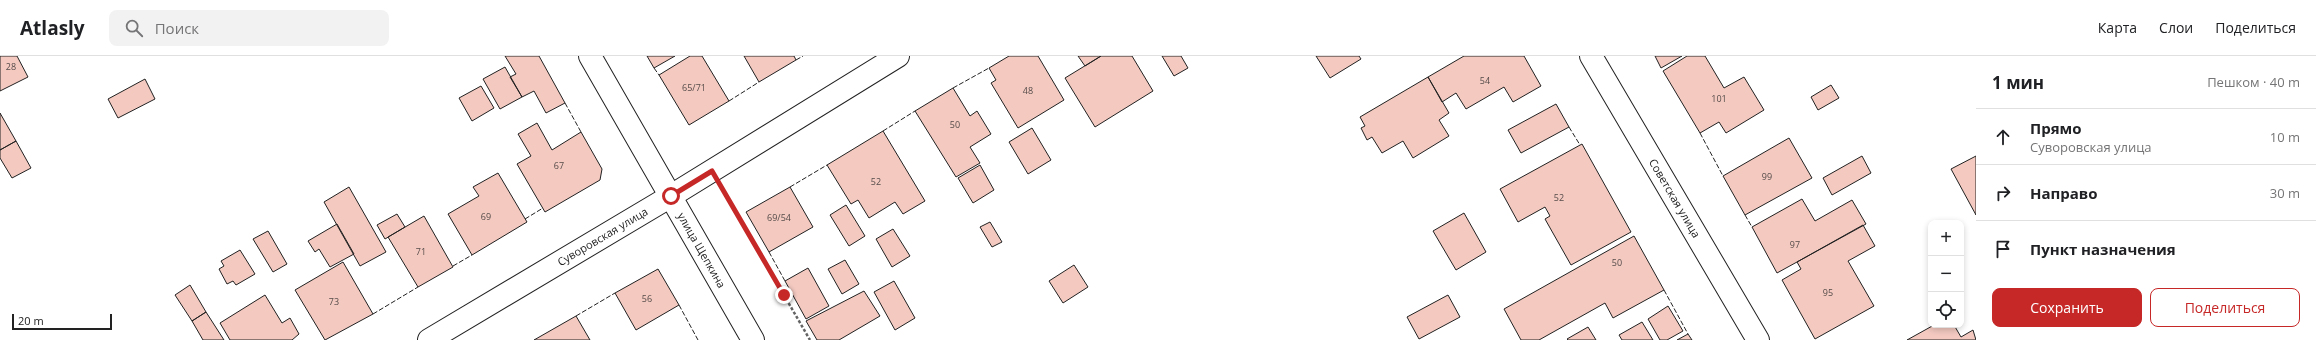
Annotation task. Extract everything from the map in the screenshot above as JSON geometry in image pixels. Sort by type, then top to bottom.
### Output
[{"type":"street","name":"улица Щепкина","points":[[590,56],[753,340]]},
{"type":"street","name":"Суворовская улица","points":[[429,340],[671,196],[898,56]]},
{"type":"street","name":"Советская улица","points":[[1591,56],[1758,340]]},
{"type":"path","points":[[712,171],[810,340]]},
{"type":"building","points":[[0,56],[17,56],[28,77],[0,91]]},
{"type":"building","points":[[505,56],[539,56],[565,103],[546,113],[534,91],[522,97],[510,77],[516,74]]},
{"type":"building","points":[[647,56],[675,56],[654,68]]},
{"type":"building","points":[[690,56],[702,56],[729,101],[689,125],[659,75]]},
{"type":"building","points":[[744,56],[794,56],[796,60],[759,82]]},
{"type":"building","points":[[1009,56],[1038,56],[1064,100],[1018,128],[991,83],[996,80],[989,68]]},
{"type":"building","points":[[1078,56],[1101,56],[1085,66]]},
{"type":"building","points":[[1101,56],[1132,56],[1153,91],[1095,127],[1065,78]]},
{"type":"building","points":[[1162,56],[1181,56],[1188,68],[1174,76]]},
{"type":"building","points":[[1316,56],[1359,56],[1361,59],[1330,78]]},
{"type":"building","points":[[1464,56],[1524,56],[1541,86],[1513,102],[1504,87],[1466,109],[1456,93],[1442,102],[1428,77]]},
{"type":"building","points":[[1655,56],[1682,56],[1661,68]]},
{"type":"building","points":[[1687,56],[1705,56],[1724,88],[1744,77],[1764,110],[1726,133],[1719,122],[1700,133],[1663,71]]},
{"type":"building","points":[[505,67],[522,97],[500,109],[483,79]]},
{"type":"building","points":[[1428,77],[1449,113],[1439,120],[1449,136],[1413,158],[1403,141],[1382,153],[1372,137],[1367,140],[1361,128],[1365,126],[1360,117]]},
{"type":"building","points":[[145,79],[155,99],[118,118],[108,99]]},
{"type":"building","points":[[1831,85],[1839,98],[1818,110],[1811,97]]},
{"type":"building","points":[[481,86],[494,108],[472,121],[459,98]]},
{"type":"building","points":[[953,88],[970,116],[977,111],[991,134],[970,147],[980,163],[956,177],[915,111]]},
{"type":"building","points":[[1556,104],[1569,127],[1521,153],[1508,130]]},
{"type":"building","points":[[0,113],[16,141],[0,150]]},
{"type":"building","points":[[537,123],[552,150],[581,132],[602,169],[600,180],[545,212],[517,164],[531,156],[518,134]]},
{"type":"building","points":[[1032,128],[1051,160],[1028,174],[1009,142]]},
{"type":"building","points":[[883,131],[925,201],[903,214],[895,202],[869,218],[858,200],[851,204],[827,165]]},
{"type":"building","points":[[1789,138],[1812,178],[1745,215],[1723,176]]},
{"type":"building","points":[[16,141],[31,168],[12,178],[0,158],[0,150]]},
{"type":"building","points":[[1582,144],[1631,232],[1571,265],[1545,219],[1550,216],[1545,207],[1518,222],[1500,189]]},
{"type":"building","points":[[1862,156],[1871,173],[1832,195],[1823,178]]},
{"type":"building","points":[[1976,156],[1976,215],[1951,169]]},
{"type":"building","points":[[980,165],[994,190],[973,203],[958,178]]},
{"type":"building","points":[[498,173],[527,222],[472,255],[448,214],[479,196],[473,187]]},
{"type":"building","points":[[349,187],[386,252],[360,266],[324,202]]},
{"type":"building","points":[[790,187],[813,227],[769,252],[746,212]]},
{"type":"building","points":[[1802,199],[1815,221],[1852,200],[1866,224],[1777,273],[1752,227]]},
{"type":"building","points":[[846,205],[865,236],[849,246],[830,215]]},
{"type":"building","points":[[1464,213],[1486,252],[1456,270],[1433,231]]},
{"type":"building","points":[[397,214],[405,227],[385,239],[377,225]]},
{"type":"building","points":[[424,216],[453,267],[418,287],[388,237]]},
{"type":"building","points":[[990,222],[1002,242],[992,247],[980,227]]},
{"type":"building","points":[[337,224],[354,254],[330,267],[319,249],[315,252],[308,241]]},
{"type":"building","points":[[1863,225],[1875,246],[1848,261],[1874,306],[1815,339],[1782,280],[1801,269],[1797,262]]},
{"type":"building","points":[[893,229],[910,256],[892,267],[876,239]]},
{"type":"building","points":[[268,231],[287,264],[273,272],[253,239]]},
{"type":"building","points":[[1634,236],[1664,290],[1613,318],[1605,303],[1539,340],[1521,340],[1504,309]]},
{"type":"building","points":[[240,250],[255,274],[236,285],[233,281],[227,284],[219,269],[224,266],[221,261]]},
{"type":"building","points":[[845,260],[859,284],[842,294],[828,269]]},
{"type":"building","points":[[343,262],[373,314],[325,340],[295,290]]},
{"type":"building","points":[[1074,265],[1088,287],[1063,303],[1049,281]]},
{"type":"building","points":[[808,268],[829,306],[806,319],[785,281]]},
{"type":"building","points":[[658,269],[679,305],[636,330],[615,293]]},
{"type":"building","points":[[894,281],[915,318],[895,330],[874,292]]},
{"type":"building","points":[[190,285],[206,312],[192,321],[175,295]]},
{"type":"building","points":[[864,291],[880,316],[839,340],[817,340],[806,321]]},
{"type":"building","points":[[265,295],[282,323],[290,318],[299,334],[292,340],[230,340],[220,323]]},
{"type":"building","points":[[1448,295],[1460,317],[1419,339],[1407,317]]},
{"type":"building","points":[[1668,306],[1683,331],[1667,340],[1660,340],[1648,319]]},
{"type":"building","points":[[206,312],[224,340],[203,340],[192,321]]},
{"type":"building","points":[[576,316],[590,340],[534,340]]},
{"type":"building","points":[[1642,322],[1653,340],[1622,340],[1619,335]]},
{"type":"building","points":[[1588,327],[1596,340],[1567,339]]},
{"type":"building","points":[[1929,328],[1956,328],[1961,337],[1973,330],[1976,340],[1907,340]]},
{"type":"building","points":[[1688,334],[1692,340],[1677,340]]},
{"type":"fence","points":[[796,60],[803,56]]},
{"type":"fence","points":[[654,68],[659,75]]},
{"type":"fence","points":[[953,88],[989,68]]},
{"type":"fence","points":[[729,101],[759,82]]},
{"type":"fence","points":[[565,103],[581,132]]},
{"type":"fence","points":[[883,131],[915,111]]},
{"type":"fence","points":[[1569,127],[1580,145]]},
{"type":"fence","points":[[1700,133],[1723,176]]},
{"type":"fence","points":[[790,187],[827,165]]},
{"type":"fence","points":[[525,219],[543,208]]},
{"type":"fence","points":[[1745,215],[1752,227]]},
{"type":"fence","points":[[769,252],[785,281]]},
{"type":"fence","points":[[453,266],[472,255]]},
{"type":"fence","points":[[373,314],[418,287]]},
{"type":"fence","points":[[1664,290],[1688,334]]},
{"type":"fence","points":[[576,316],[615,293]]},
{"type":"fence","points":[[679,305],[698,340]]},
{"type":"route","points":[[671,196],[712,171],[784,295]]}]
